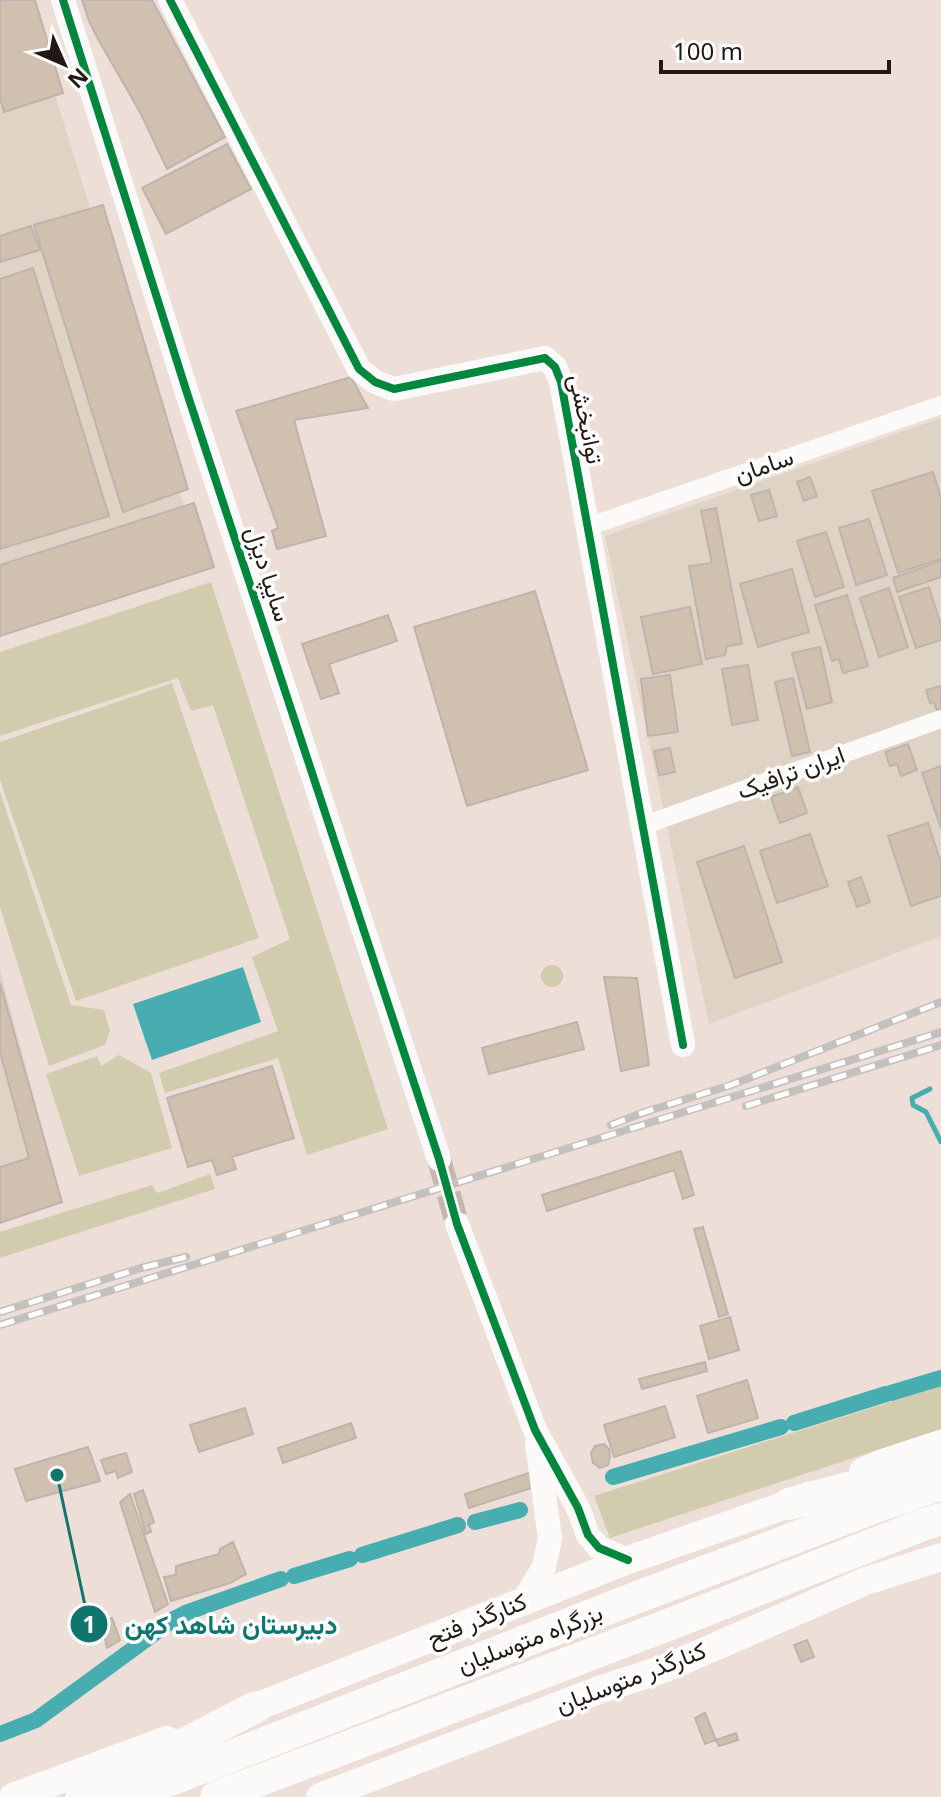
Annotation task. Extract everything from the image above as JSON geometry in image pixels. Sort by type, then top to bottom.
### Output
[{"type":"highway","points":[[789,1504],[941,1463]]},
{"type":"highway","name":"بزرگراه متوسلیان","points":[[120,1797],[816,1529],[941,1484]]},
{"type":"highway","name":"بزرگراه متوسلیان","points":[[216,1797],[941,1519]]},
{"type":"highway","points":[[81,1797],[256,1707]]},
{"type":"main road","name":"کنارگذر فتح","points":[[13,1797],[256,1707],[628,1560],[789,1504],[880,1464],[941,1444]]},
{"type":"main road","name":"کنارگذر متوسلیان","points":[[320,1797],[599,1690],[666,1668],[866,1581],[941,1557]]},
{"type":"street","name":"سایپا دیزل","points":[[63,0],[192,408],[439,1159]]},
{"type":"street","name":"توانبخشی","points":[[170,0],[359,369],[375,382],[394,389],[545,358],[555,367],[561,382],[683,1045]]},
{"type":"street","name":"سامان","points":[[587,527],[941,405]]},
{"type":"street","name":"ایران ترافیک","points":[[642,826],[941,719]]},
{"type":"street","points":[[457,1224],[535,1430],[578,1508],[588,1535],[599,1548],[628,1560]]},
{"type":"street","points":[[521,1604],[544,1567],[550,1538],[535,1430]]},
{"type":"street","points":[[866,1581],[941,1573]]},
{"type":"shaded area","points":[[0,0],[25,0],[204,570],[0,627]]},
{"type":"shaded area","points":[[941,418],[941,936],[709,1024],[605,536]]},
{"type":"shaded area","points":[[211,582],[388,1129],[307,1155],[278,1058],[165,1093],[159,1073],[278,1031],[252,957],[290,939],[213,705],[191,711],[178,678],[0,736],[0,652]]},
{"type":"shaded area","points":[[172,683],[259,938],[76,1001],[0,780],[0,742]]},
{"type":"shaded area","points":[[0,792],[71,1005],[104,1010],[110,1031],[105,1045],[49,1066],[0,907]]},
{"type":"shaded area","points":[[552,965],[560,968],[563,976],[560,984],[552,987],[544,984],[541,976],[544,968]]},
{"type":"shaded area","points":[[0,970],[62,1202],[0,1222]]},
{"type":"shaded area","points":[[119,1055],[151,1073],[172,1148],[79,1176],[46,1074],[97,1056],[101,1066]]},
{"type":"shaded area","points":[[210,1174],[215,1189],[0,1258],[0,1232],[152,1185],[157,1193]]},
{"type":"shaded area","points":[[941,1386],[941,1429],[610,1538],[594,1496]]},
{"type":"water","points":[[243,967],[261,1022],[152,1060],[133,1004]]},
{"type":"building","points":[[0,0],[35,0],[63,93],[4,112],[0,98]]},
{"type":"building","points":[[82,0],[152,0],[225,137],[167,169],[141,114],[98,39]]},
{"type":"building","points":[[227,144],[251,189],[166,234],[142,188]]},
{"type":"building","points":[[103,205],[188,489],[123,512],[34,225]]},
{"type":"building","points":[[31,226],[40,250],[0,262],[0,236]]},
{"type":"building","points":[[33,268],[109,516],[0,549],[0,279]]},
{"type":"building","points":[[351,377],[368,408],[294,420],[326,536],[277,549],[272,531],[278,528],[236,411]]},
{"type":"building","points":[[933,472],[941,498],[941,559],[898,573],[872,491]]},
{"type":"building","points":[[810,477],[817,496],[804,501],[797,482]]},
{"type":"building","points":[[769,490],[777,516],[759,521],[751,495]]},
{"type":"building","points":[[194,503],[214,567],[0,636],[0,565]]},
{"type":"building","points":[[716,508],[742,644],[727,646],[725,655],[706,659],[689,566],[712,563],[701,511]]},
{"type":"building","points":[[869,519],[887,575],[856,585],[839,528]]},
{"type":"building","points":[[826,532],[844,587],[815,597],[797,541]]},
{"type":"building","points":[[941,561],[941,577],[897,592],[893,578]]},
{"type":"building","points":[[792,569],[809,632],[758,647],[740,584]]},
{"type":"building","points":[[929,587],[941,625],[941,640],[916,648],[899,597]]},
{"type":"building","points":[[889,588],[908,647],[879,657],[860,598]]},
{"type":"building","points":[[535,591],[588,770],[467,806],[414,627]]},
{"type":"building","points":[[847,595],[868,666],[843,673],[839,659],[832,661],[815,605]]},
{"type":"building","points":[[690,607],[702,664],[653,674],[641,617]]},
{"type":"building","points":[[388,615],[397,641],[329,664],[339,693],[321,699],[302,644]]},
{"type":"building","points":[[820,647],[832,702],[807,709],[792,653]]},
{"type":"building","points":[[748,665],[758,720],[732,725],[722,669]]},
{"type":"building","points":[[670,675],[678,732],[648,736],[641,679]]},
{"type":"building","points":[[793,678],[810,752],[792,756],[775,682]]},
{"type":"building","points":[[941,686],[941,709],[937,711],[934,702],[930,703],[926,690]]},
{"type":"building","points":[[908,744],[917,770],[901,776],[897,764],[890,766],[885,752]]},
{"type":"building","points":[[670,748],[675,772],[659,775],[654,751]]},
{"type":"building","points":[[941,766],[941,828],[922,773]]},
{"type":"building","points":[[798,787],[807,813],[780,823],[771,797]]},
{"type":"building","points":[[928,823],[941,863],[941,896],[911,906],[888,836]]},
{"type":"building","points":[[810,834],[828,886],[777,903],[760,851]]},
{"type":"building","points":[[744,846],[782,962],[735,978],[697,862]]},
{"type":"building","points":[[861,877],[870,902],[857,907],[848,882]]},
{"type":"building","points":[[604,977],[637,978],[649,1065],[621,1071]]},
{"type":"building","points":[[0,983],[62,1202],[0,1223],[0,1167],[29,1158],[0,1052]]},
{"type":"building","points":[[577,1022],[584,1049],[489,1074],[482,1048]]},
{"type":"building","points":[[272,1066],[294,1138],[232,1157],[236,1169],[217,1175],[212,1160],[188,1167],[167,1098]]},
{"type":"building","points":[[681,1151],[694,1195],[683,1199],[674,1170],[547,1211],[542,1195]]},
{"type":"building","points":[[703,1227],[728,1314],[719,1317],[694,1229]]},
{"type":"building","points":[[730,1317],[739,1350],[709,1359],[700,1326]]},
{"type":"building","points":[[705,1362],[707,1371],[642,1389],[639,1379]]},
{"type":"building","points":[[747,1380],[758,1418],[708,1433],[697,1396]]},
{"type":"building","points":[[665,1406],[675,1437],[614,1457],[604,1425]]},
{"type":"building","points":[[245,1408],[253,1434],[199,1452],[190,1425]]},
{"type":"building","points":[[351,1423],[356,1438],[283,1463],[278,1448]]},
{"type":"building","points":[[604,1444],[609,1449],[610,1457],[608,1465],[600,1468],[593,1463],[591,1453],[595,1446]]},
{"type":"building","points":[[88,1447],[100,1481],[26,1501],[15,1469]]},
{"type":"building","points":[[126,1453],[132,1472],[118,1478],[116,1471],[106,1474],[101,1460]]},
{"type":"building","points":[[529,1473],[534,1487],[469,1508],[465,1494]]},
{"type":"building","points":[[143,1490],[154,1522],[149,1525],[151,1532],[146,1534],[134,1494]]},
{"type":"building","points":[[130,1494],[168,1604],[155,1612],[120,1502]]},
{"type":"building","points":[[233,1542],[246,1574],[230,1583],[171,1601],[164,1577],[176,1575],[176,1566],[219,1554],[220,1549]]},
{"type":"building","points":[[112,1618],[120,1640],[107,1648],[101,1620]]},
{"type":"building","points":[[807,1640],[814,1657],[801,1662],[794,1645]]},
{"type":"building","points":[[705,1713],[716,1740],[705,1744],[695,1718]]},
{"type":"building","points":[[736,1733],[738,1740],[719,1746],[716,1740]]},
{"type":"waterway","points":[[930,1089],[912,1098],[913,1105],[926,1112],[941,1142]]},
{"type":"waterway","points":[[891,1393],[941,1378]]},
{"type":"waterway","points":[[794,1423],[886,1394]]},
{"type":"waterway","points":[[613,1477],[781,1427]]},
{"type":"waterway","points":[[475,1522],[520,1510]]},
{"type":"waterway","points":[[362,1555],[458,1525]]},
{"type":"waterway","points":[[294,1576],[350,1559]]},
{"type":"waterway","points":[[0,1734],[36,1720],[174,1619],[281,1579]]},
{"type":"tunnel","points":[[439,1159],[457,1224]]},
{"type":"railway","points":[[611,1125],[731,1085],[941,1002]]},
{"type":"railway","points":[[0,1325],[941,1032]]},
{"type":"railway","points":[[746,1106],[941,1045]]},
{"type":"railway","points":[[0,1312],[186,1257]]},
{"type":"cycle path","points":[[63,0],[187,393],[439,1159],[457,1224],[535,1430],[578,1508],[588,1535],[599,1548],[628,1560]]},
{"type":"cycle path","points":[[170,0],[359,369],[375,382],[394,389],[545,358],[555,367],[561,382],[683,1045]]},
{"type":"place","name":"دبیرستان شاهد کهن","points":[[57,1475]]}]
